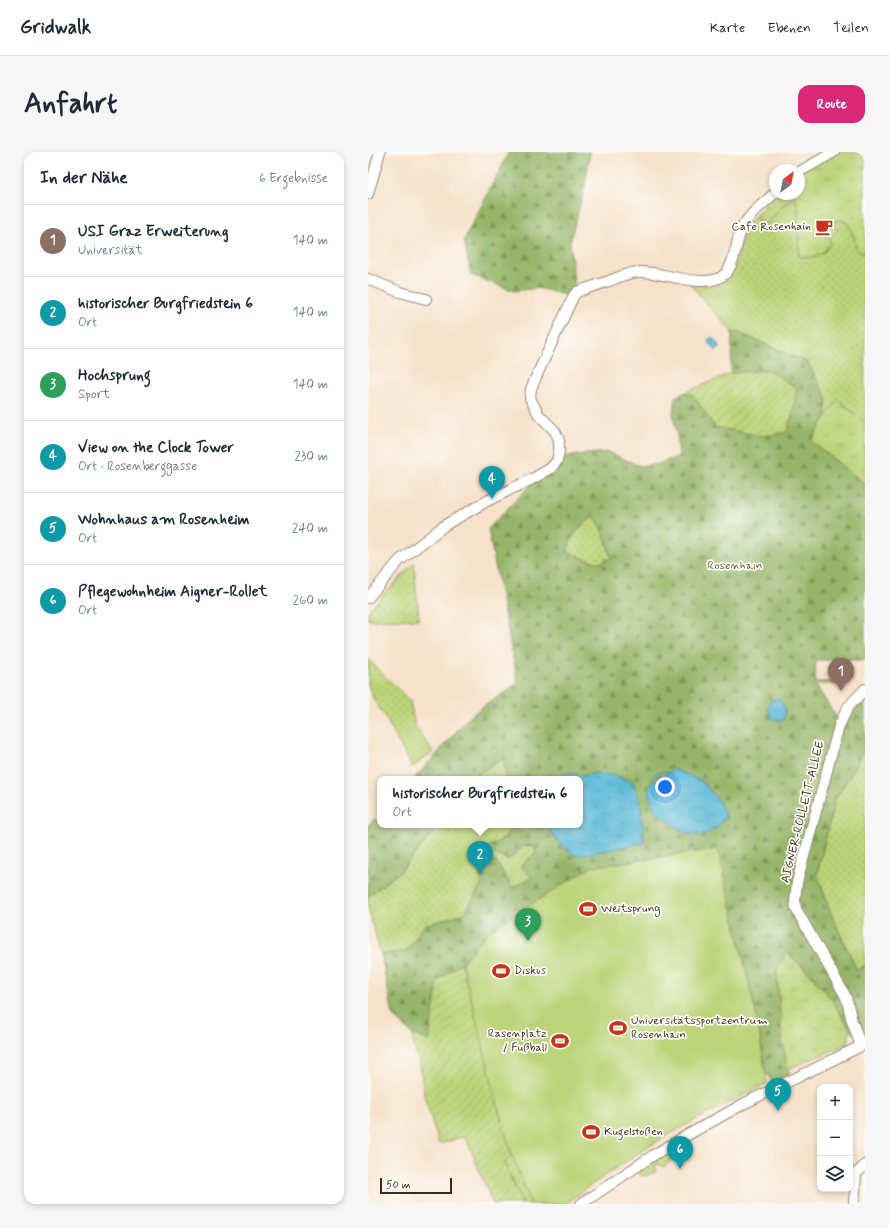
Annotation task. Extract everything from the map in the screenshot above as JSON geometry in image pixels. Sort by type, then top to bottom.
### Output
[{"type":"street","points":[[368,194],[380,152]]},
{"type":"street","points":[[805,169],[834,152]]},
{"type":"street","points":[[368,598],[399,561],[444,525],[487,501],[534,478],[551,468],[557,461],[559,440],[555,431],[537,411],[530,398],[531,389],[546,354],[574,295],[577,292],[635,272],[710,281],[718,279],[726,273],[742,228],[748,218],[769,199]]},
{"type":"street","points":[[368,278],[400,292],[426,299]]},
{"type":"street","name":"AIGNER-ROLLETT-ALLEE","points":[[583,1204],[655,1154],[745,1103],[799,1075],[863,1047],[852,1022],[846,997],[796,909],[795,901],[798,882],[839,726],[848,707],[865,689]]},
{"type":"street","points":[[854,1204],[856,1174],[865,1165]]},
{"type":"green space","points":[[509,152],[590,152],[585,186],[570,242],[575,290],[565,295],[538,288],[514,291],[471,275],[464,240]]},
{"type":"green space","points":[[834,152],[865,152],[865,254],[857,250],[849,225],[841,220],[832,223],[838,230],[830,238],[830,244],[819,255],[808,258],[799,256],[798,207],[795,200],[805,200],[805,169]]},
{"type":"green space","points":[[770,200],[789,200],[778,210],[767,225],[754,217]]},
{"type":"green space","points":[[789,200],[795,200],[798,207],[799,256],[815,256],[824,252],[829,244],[831,223],[841,220],[849,225],[857,250],[865,254],[865,422],[839,400],[826,416],[827,398],[807,362],[739,333],[732,332],[690,284],[716,286],[725,282],[734,270],[745,231],[754,217],[767,225],[778,210]]},
{"type":"green space","name":"Rosenhain","points":[[732,332],[739,333],[807,362],[827,398],[826,416],[811,441],[865,484],[865,660],[816,660],[815,684],[839,721],[865,689],[865,746],[856,766],[835,799],[817,874],[833,919],[857,970],[865,965],[865,1042],[850,1030],[831,998],[808,972],[786,952],[777,971],[782,1036],[790,1074],[773,1083],[766,1073],[757,1019],[718,849],[591,867],[489,931],[462,963],[438,980],[429,1041],[412,1034],[393,1015],[381,955],[406,951],[425,925],[465,913],[482,883],[478,861],[496,861],[512,887],[532,878],[520,866],[536,853],[534,847],[525,845],[508,860],[484,849],[505,838],[510,828],[548,828],[551,834],[576,856],[596,773],[582,776],[570,773],[558,776],[506,776],[503,758],[477,776],[417,776],[470,716],[518,683],[488,529],[557,457],[608,452],[640,466],[658,464],[679,456],[673,414],[675,397],[684,393],[693,395],[715,427],[768,370],[731,373]],"holes":[[[595,516],[604,533],[611,558],[600,563],[585,559],[567,551],[577,530]],[[674,769],[703,782],[690,835],[677,828],[653,807],[648,789]]]},
{"type":"green space","points":[[768,370],[797,388],[787,432],[763,436],[715,427],[693,395],[684,393],[731,373]]},
{"type":"green space","points":[[838,400],[865,422],[865,484],[811,441]]},
{"type":"green space","points":[[595,516],[604,533],[611,558],[600,563],[585,559],[567,551],[571,539],[577,530]]},
{"type":"green space","points":[[414,563],[419,619],[368,620],[368,611]]},
{"type":"green space","points":[[368,659],[410,701],[415,726],[433,752],[412,767],[384,715],[375,702],[368,686]]},
{"type":"green space","points":[[846,681],[846,684],[817,684],[817,682]]},
{"type":"green space","points":[[865,746],[865,965],[857,970],[833,919],[817,874],[835,799],[856,766]]},
{"type":"green space","points":[[504,758],[507,776],[477,776]]},
{"type":"green space","points":[[374,819],[377,820],[377,828],[436,828],[401,871],[368,896],[368,825]]},
{"type":"green space","points":[[436,828],[510,828],[505,838],[485,849],[508,860],[525,845],[534,847],[536,853],[520,866],[532,878],[512,887],[496,861],[465,913],[425,925],[406,951],[381,955],[368,908],[368,896],[401,871]]},
{"type":"green space","name":"Universitätssportzentrum Rosenhain","points":[[718,849],[757,1019],[767,1083],[684,1126],[651,1145],[608,1173],[565,1204],[531,1204],[512,1155],[503,1126],[462,963],[489,931],[591,867]]},
{"type":"green space","points":[[786,952],[808,972],[831,998],[850,1030],[848,1044],[788,1069],[782,1039],[777,971]]},
{"type":"green space","points":[[462,963],[503,1126],[512,1155],[504,1163],[523,1204],[493,1204],[466,1138],[462,1137],[439,1144],[424,1095],[420,1064],[414,1048],[412,1034],[429,1041],[438,980]]},
{"type":"green space","points":[[678,1145],[679,1151],[664,1167],[658,1164],[655,1166],[657,1171],[644,1176],[637,1172],[652,1159],[655,1162],[657,1161],[656,1157]]},
{"type":"green space","points":[[521,1147],[559,1204],[523,1204],[504,1162]]},
{"type":"water","points":[[712,337],[721,347],[716,351],[707,341]]},
{"type":"water","points":[[779,699],[784,706],[785,711],[784,719],[781,721],[772,718],[768,709],[771,700]]},
{"type":"water","points":[[674,769],[703,782],[718,800],[726,817],[719,825],[705,834],[699,835],[685,832],[658,812],[651,802],[648,788],[654,782]]},
{"type":"water","points":[[570,773],[582,776],[558,776]]},
{"type":"water","points":[[596,773],[618,776],[633,782],[640,799],[644,843],[576,856],[563,846],[549,828],[583,828],[582,776]]},
{"type":"place","name":"Cafe Rosenhain","points":[[824,227]]},
{"type":"place","name":"View on the Clock Tower","points":[[492,499]]},
{"type":"place","name":"USI Graz Erweiterung","points":[[841,691]]},
{"type":"place","name":"historischer Burgfriedstein 6","points":[[480,874]]},
{"type":"place","name":"Weitsprung","points":[[588,909]]},
{"type":"place","name":"Hochsprung","points":[[528,941]]},
{"type":"place","name":"Diskus","points":[[501,971]]},
{"type":"place","name":"Universitätssportzentrum Rosenhain","points":[[618,1028]]},
{"type":"place","name":"Rasenplatz / Fußball","points":[[560,1041]]},
{"type":"place","name":"Wohnhaus am Rosenheim","points":[[778,1111]]},
{"type":"place","name":"Kugelstoßen","points":[[591,1132]]},
{"type":"place","name":"Pflegewohnheim Aigner-Rollet","points":[[680,1169]]}]
